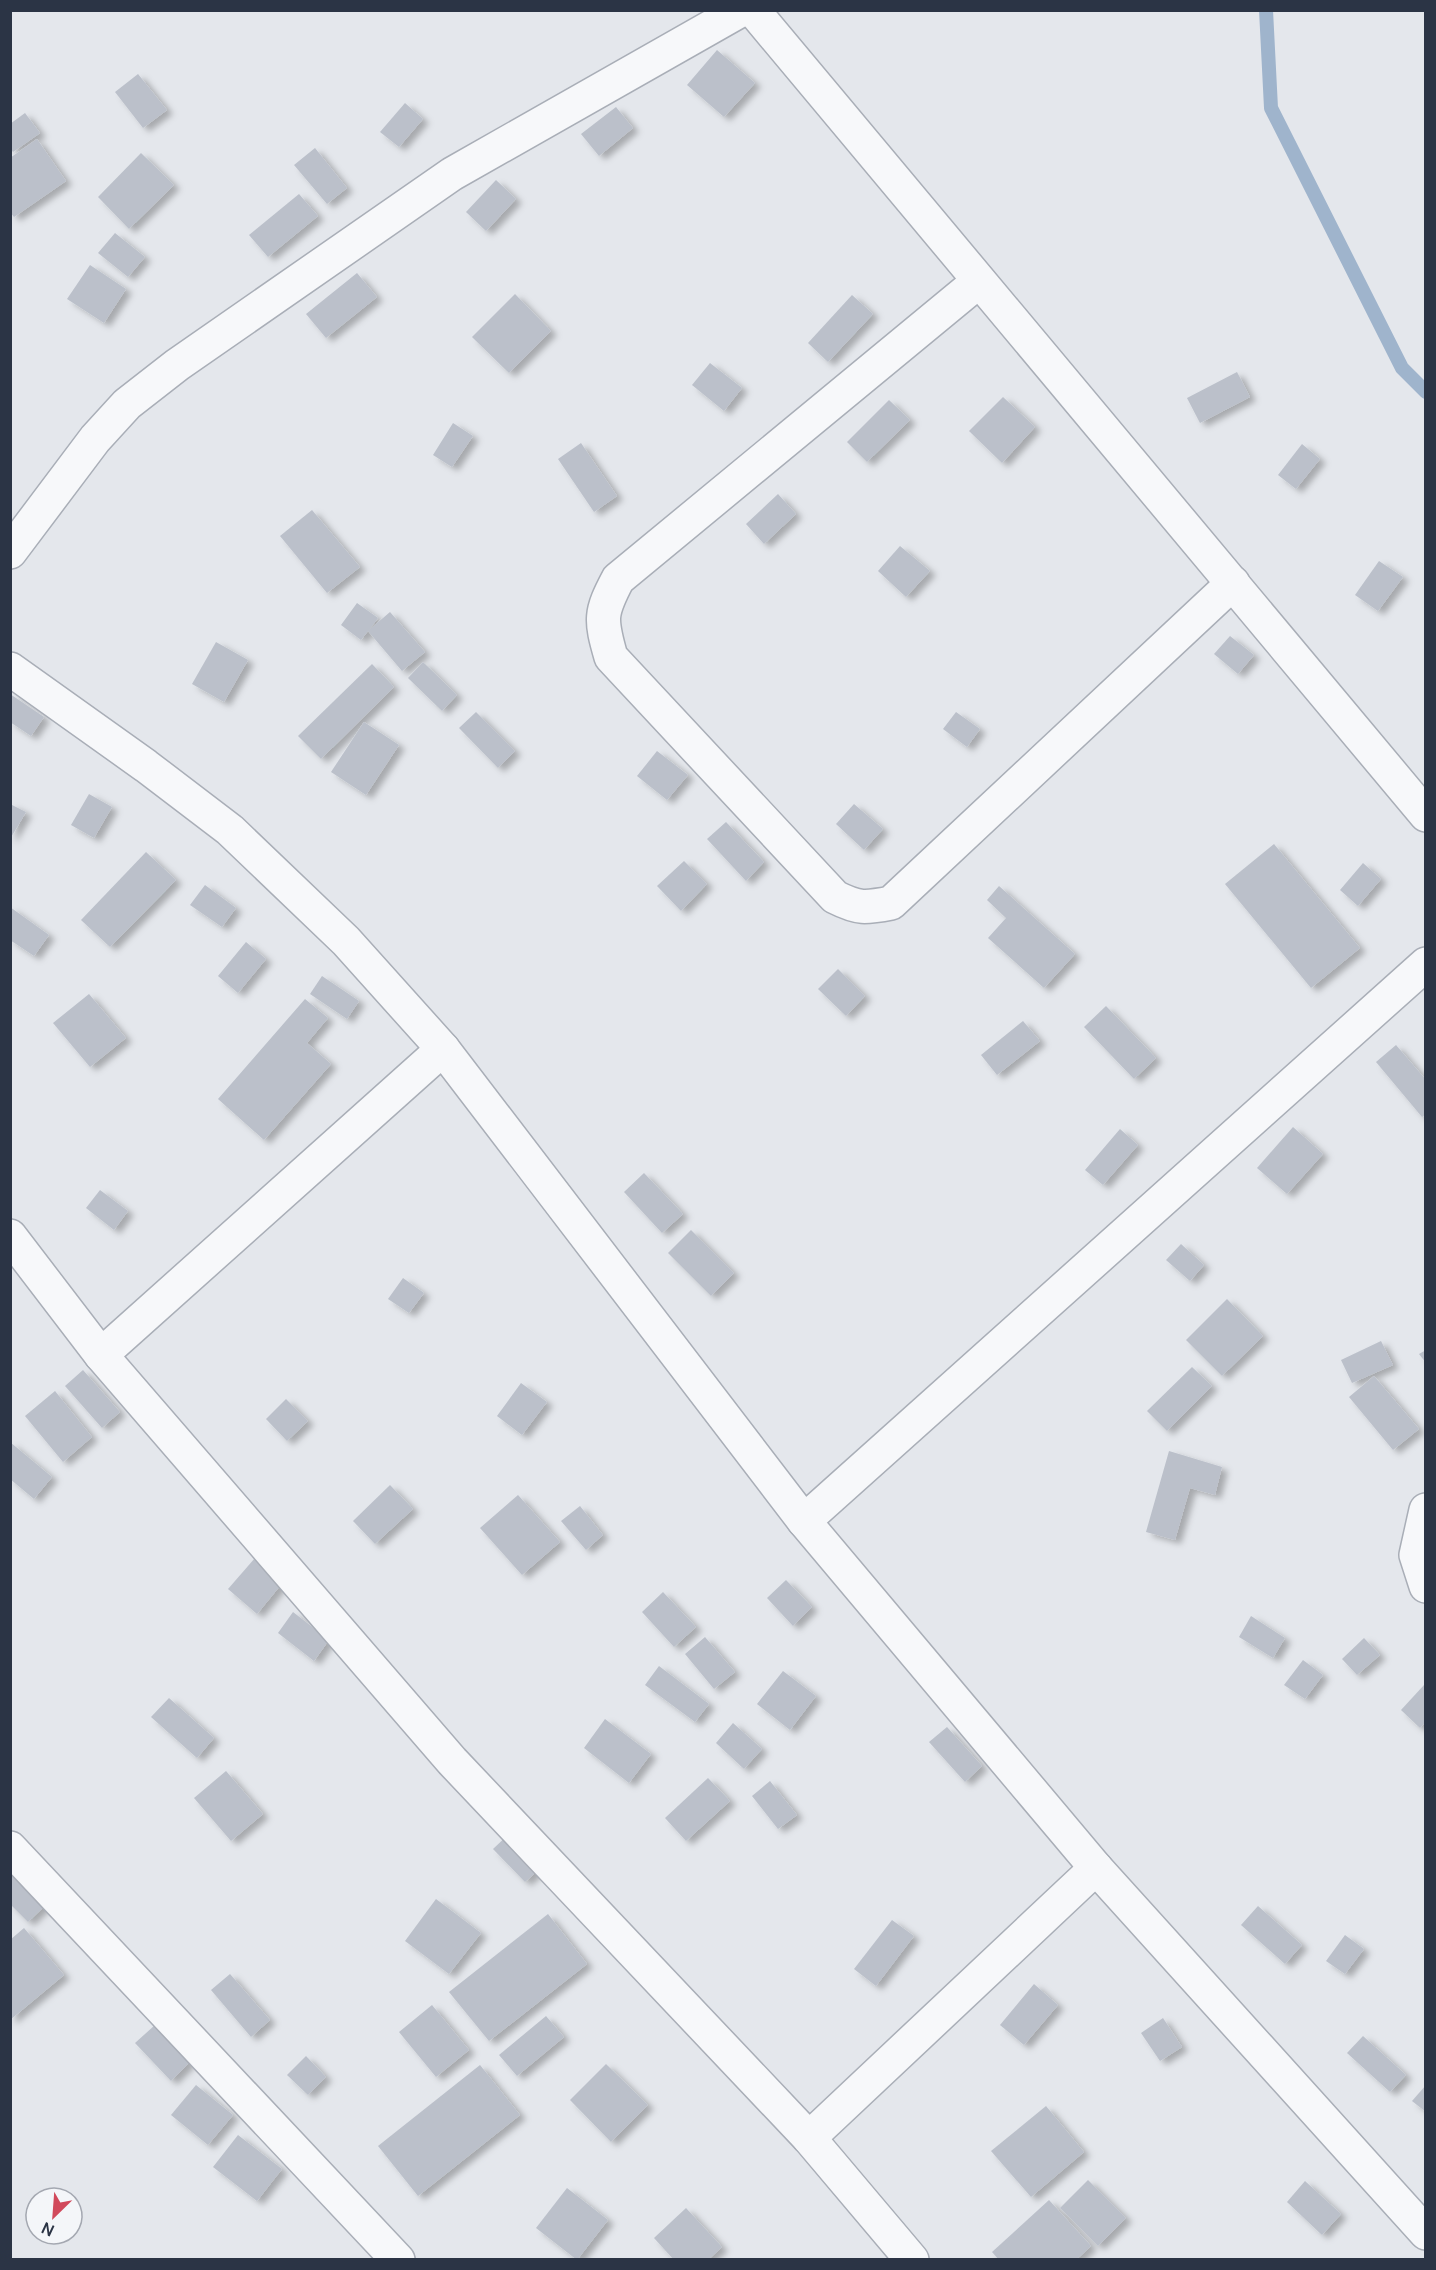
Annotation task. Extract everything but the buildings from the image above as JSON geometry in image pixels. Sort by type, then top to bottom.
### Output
[{"type":"street","points":[[10,552],[96,439],[127,404],[177,365],[452,174],[741,10]]},
{"type":"street","points":[[753,10],[1425,815]]},
{"type":"street","points":[[979,281],[618,579],[605,604],[603,629],[611,657],[835,897],[866,908],[891,903],[1233,583]]},
{"type":"street","points":[[10,669],[146,766],[230,830],[346,941],[443,1049],[804,1521],[1096,1868],[1425,2233]]},
{"type":"street","points":[[804,1521],[1425,964]]},
{"type":"street","points":[[101,1355],[443,1049]]},
{"type":"street","points":[[10,1236],[101,1355],[452,1761],[809,2138],[912,2259]]},
{"type":"street","points":[[1425,1510],[1416,1555],[1425,1586]]},
{"type":"street","points":[[10,1848],[398,2259]]},
{"type":"street","points":[[809,2138],[1096,1868]]},
{"type":"waterway","points":[[1266,10],[1271,108],[1402,368],[1426,392]]}]
